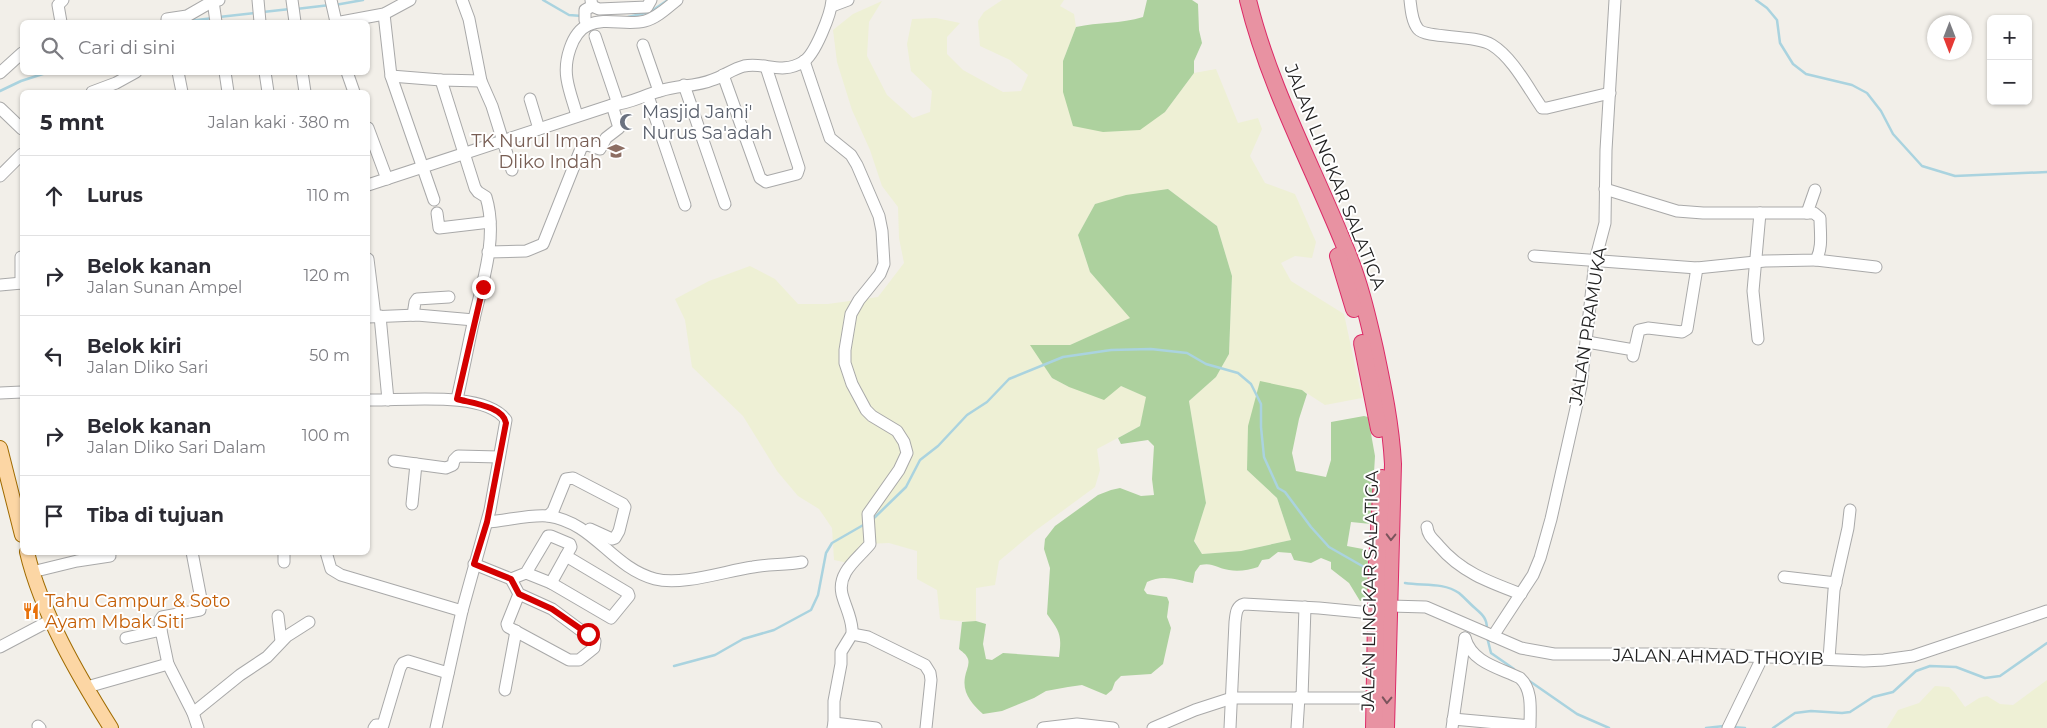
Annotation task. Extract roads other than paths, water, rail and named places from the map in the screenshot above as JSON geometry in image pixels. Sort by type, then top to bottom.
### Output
[{"type":"highway","name":"JALAN LINGKAR SALATIGA","points":[[1239,0],[1266,84],[1341,249]]},
{"type":"highway","name":"JALAN LINGKAR SALATIGA","points":[[1248,0],[1262,44],[1341,249],[1374,404],[1387,497],[1385,611],[1386,728]]},
{"type":"highway","name":"JALAN LINGKAR SALATIGA","points":[[1374,728],[1375,698],[1385,611]]},
{"type":"main road","points":[[0,448],[20,528]]},
{"type":"main road","points":[[28,555],[32,572],[51,620],[110,728]]},
{"type":"street","points":[[352,20],[384,14],[410,0]]},
{"type":"street","points":[[462,0],[469,19],[481,81],[492,106],[512,170]]},
{"type":"street","points":[[578,116],[567,80],[566,70],[570,50],[588,12],[622,4],[648,7],[651,0]]},
{"type":"street","points":[[588,12],[610,22],[646,21],[656,17],[677,0]]},
{"type":"street","points":[[370,184],[539,128],[648,96],[659,91],[684,85],[701,84],[744,66],[785,68],[804,61],[814,50],[832,3],[848,0]]},
{"type":"street","points":[[1410,0],[1414,23],[1420,32],[1469,37],[1493,45],[1522,78],[1544,108],[1610,93]]},
{"type":"street","name":"JALAN PRAMUKA","points":[[1489,635],[1521,594],[1533,575],[1540,558],[1551,519],[1581,386],[1596,261],[1605,223],[1605,189],[1615,0]]},
{"type":"street","points":[[174,20],[187,16],[216,1],[216,18]]},
{"type":"street","points":[[57,2],[61,20]]},
{"type":"street","points":[[331,3],[335,20]]},
{"type":"street","points":[[384,14],[391,76],[434,200]]},
{"type":"street","points":[[488,252],[526,251],[543,244],[582,146],[588,145],[600,149],[606,138],[619,128],[615,105],[595,36]]},
{"type":"street","points":[[642,45],[659,91]]},
{"type":"street","points":[[0,73],[20,55]]},
{"type":"street","points":[[804,61],[830,138],[851,155],[857,165],[879,216],[882,231],[884,264],[880,274],[859,300],[851,314],[845,350],[845,363],[852,384],[866,410],[872,416],[897,431],[904,442],[907,455],[887,489],[869,512],[870,544],[853,561],[845,572],[842,582],[842,594],[851,623],[852,634],[841,652],[841,664],[834,700],[833,726],[876,728]]},
{"type":"street","points":[[723,75],[760,178],[766,182],[796,174],[799,168],[766,67]]},
{"type":"street","points":[[96,90],[129,75]]},
{"type":"street","points":[[179,75],[182,90]]},
{"type":"street","points":[[225,75],[228,90]]},
{"type":"street","points":[[266,75],[268,90]]},
{"type":"street","points":[[302,75],[305,90]]},
{"type":"street","points":[[348,75],[353,90]]},
{"type":"street","points":[[391,76],[481,81]]},
{"type":"street","points":[[441,80],[476,190],[487,199],[490,222],[483,287],[457,399]]},
{"type":"street","points":[[684,85],[725,204]]},
{"type":"street","points":[[648,96],[685,205]]},
{"type":"street","points":[[530,99],[539,128]]},
{"type":"street","points":[[0,108],[20,127]]},
{"type":"street","points":[[370,133],[387,179]]},
{"type":"street","points":[[0,176],[20,156]]},
{"type":"street","points":[[1605,189],[1677,211],[1703,214],[1814,213],[1820,218],[1821,245],[1816,260]]},
{"type":"street","points":[[1807,213],[1815,190]]},
{"type":"street","points":[[437,213],[439,228],[490,222]]},
{"type":"street","points":[[1758,338],[1753,291],[1754,262],[1760,213]]},
{"type":"street","points":[[1534,256],[1697,268],[1754,262],[1816,260],[1876,267]]},
{"type":"street","points":[[1586,342],[1633,353],[1638,333],[1642,328],[1682,332],[1687,329],[1697,268]]},
{"type":"street","points":[[370,278],[374,316],[388,400]]},
{"type":"street","points":[[0,285],[20,283]]},
{"type":"street","points":[[414,315],[414,302],[417,299],[449,297]]},
{"type":"street","points":[[374,316],[414,315],[474,320]]},
{"type":"street","points":[[0,393],[20,392]]},
{"type":"street","points":[[370,400],[457,399],[498,412],[506,420],[487,522],[462,611],[436,728]]},
{"type":"street","points":[[394,460],[449,468],[458,456],[499,457]]},
{"type":"street","points":[[412,504],[416,464]]},
{"type":"street","points":[[487,522],[550,514],[614,539],[619,531],[625,508],[623,504],[570,477],[566,479],[550,514]]},
{"type":"street","points":[[1829,660],[1831,621],[1836,583],[1850,510]]},
{"type":"street","points":[[550,514],[588,532],[623,564],[637,572],[662,580],[705,577],[755,566],[802,562]]},
{"type":"street","points":[[1427,527],[1428,534],[1445,554],[1469,572],[1487,582],[1521,594]]},
{"type":"street","points":[[511,579],[526,573],[548,536],[571,546],[551,583]]},
{"type":"street","points":[[193,555],[201,599],[200,610],[162,617],[160,620],[168,664],[193,713],[198,728]]},
{"type":"street","points":[[327,555],[330,569],[341,576],[462,611]]},
{"type":"street","points":[[32,572],[77,561],[110,556]]},
{"type":"street","points":[[526,573],[551,583],[611,618],[629,596],[628,593],[566,556]]},
{"type":"street","points":[[474,564],[511,579],[519,594],[552,609],[574,624],[593,638],[595,646],[579,660],[569,660],[508,627],[507,624],[519,594]]},
{"type":"street","points":[[1784,577],[1836,583]]},
{"type":"street","name":"JALAN AHMAD THOYIB","points":[[1232,698],[1235,622],[1238,608],[1244,604],[1385,611],[1426,607],[1522,648],[1554,654],[1701,654],[1829,660],[1884,660],[1913,656],[2047,611]]},
{"type":"street","points":[[1297,728],[1305,607]]},
{"type":"street","points":[[278,616],[281,641]]},
{"type":"street","points":[[0,647],[51,620]]},
{"type":"street","points":[[193,713],[240,675],[267,657],[281,641],[309,622]]},
{"type":"street","points":[[1465,638],[1469,649],[1479,659],[1520,678],[1525,683],[1530,699],[1530,726],[1453,724],[1465,638],[1467,625]]},
{"type":"street","points":[[126,638],[161,630]]},
{"type":"street","points":[[506,690],[516,632]]},
{"type":"street","points":[[852,634],[868,637],[925,665],[930,672],[931,680],[926,728]]},
{"type":"street","points":[[1730,724],[1762,658]]},
{"type":"street","points":[[383,727],[403,662],[408,661],[448,673]]},
{"type":"street","points":[[86,687],[168,664]]},
{"type":"street","points":[[1230,728],[1232,698]]},
{"type":"street","points":[[1153,728],[1232,698],[1375,698]]},
{"type":"street","points":[[1043,728],[1077,724],[1113,728]]},
{"type":"waterway","points":[[335,5],[363,0]]},
{"type":"waterway","points":[[543,0],[569,15],[582,16]]},
{"type":"waterway","points":[[628,17],[650,12],[668,0]]},
{"type":"waterway","points":[[1756,0],[1767,8],[1777,20],[1780,43],[1793,64],[1806,74],[1852,85],[1867,93],[1881,111],[1893,134],[1922,166],[1955,176],[2047,172]]},
{"type":"waterway","points":[[296,9],[330,5]]},
{"type":"waterway","points":[[263,12],[290,9]]},
{"type":"waterway","points":[[219,17],[255,13]]},
{"type":"waterway","points":[[197,20],[213,18]]},
{"type":"waterway","points":[[0,91],[40,75]]},
{"type":"waterway","points":[[872,520],[906,487],[920,460],[938,446],[967,415],[987,402],[1009,379],[1063,357],[1111,350],[1151,349],[1187,353],[1206,364],[1238,373],[1251,384],[1261,404],[1264,457],[1278,488],[1285,492],[1311,527],[1329,547],[1371,571]]},
{"type":"waterway","points":[[674,666],[715,655],[743,639],[774,630],[811,610],[818,595],[826,553],[832,543],[865,524]]},
{"type":"waterway","points":[[1405,583],[1446,587],[1459,593],[1483,615],[1487,629]]},
{"type":"waterway","points":[[1487,637],[1491,653],[1514,669]]},
{"type":"waterway","points":[[1773,728],[1795,713],[1811,711],[1850,712],[1873,697],[1893,692],[1916,671],[1930,666],[1956,667],[1985,678],[2000,676],[2047,643]]},
{"type":"waterway","points":[[1528,680],[1577,714],[1609,728]]},
{"type":"waterway","points":[[1706,728],[1724,726]]},
{"type":"waterway","points":[[1732,727],[1745,728]]},
{"type":"place","name":"Masjid Jami' Nurus Sa'adah","points":[[628,122]]},
{"type":"place","name":"TK Nurul Iman Dliko Indah","points":[[616,151]]},
{"type":"place","name":"Tahu Campur & Soto Ayam Mbak Siti","points":[[31,611]]}]
